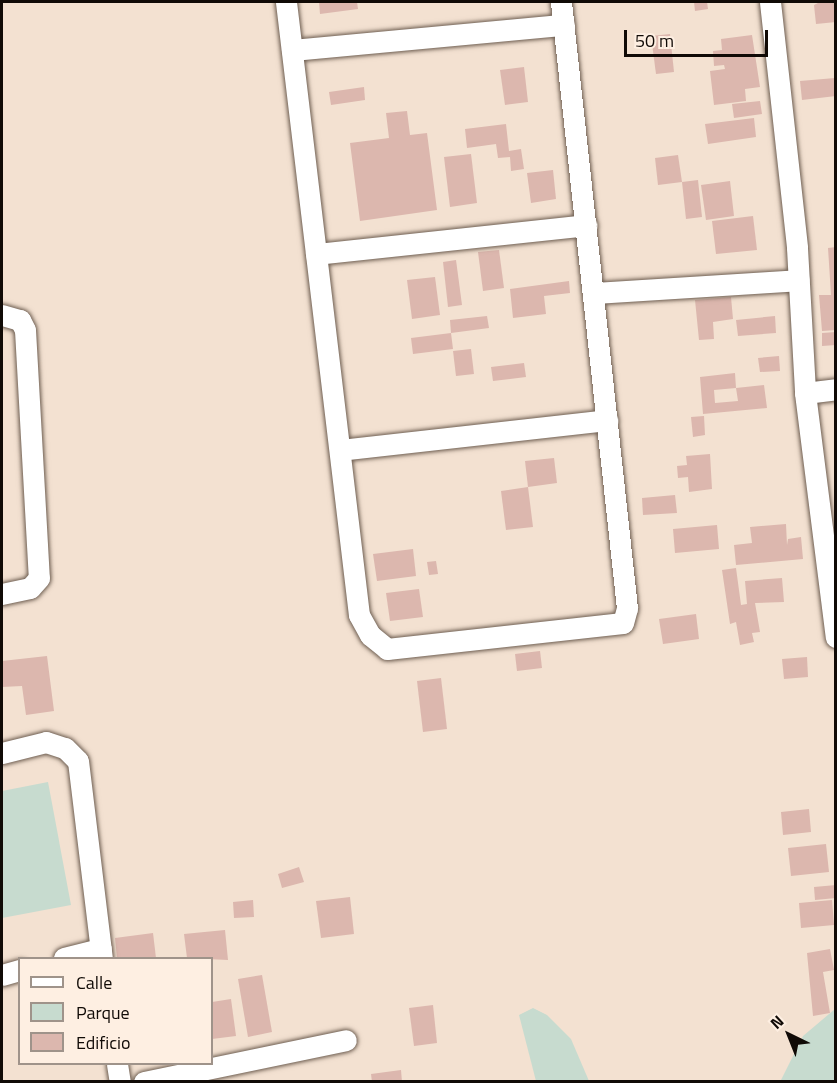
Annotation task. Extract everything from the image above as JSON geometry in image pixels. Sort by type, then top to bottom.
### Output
[{"type":"street","points":[[286,2],[359,615],[370,635],[387,649],[623,623],[627,608],[561,2]]},
{"type":"street","points":[[770,2],[799,280],[806,393],[836,637]]},
{"type":"street","points":[[292,50],[564,26]]},
{"type":"street","points":[[316,254],[586,225]]},
{"type":"street","points":[[593,293],[799,280]]},
{"type":"street","points":[[2,315],[20,320],[26,330],[39,578],[30,588],[2,594]]},
{"type":"street","points":[[806,393],[836,389]]},
{"type":"street","points":[[340,450],[607,420]]},
{"type":"street","points":[[2,753],[46,742],[65,748],[78,761],[102,954],[74,957]]},
{"type":"street","points":[[2,975],[18,971]]},
{"type":"street","points":[[144,1082],[346,1040]]},
{"type":"street","points":[[117,1065],[120,1082]]},
{"type":"green space","points":[[48,782],[71,905],[2,918],[2,791]]},
{"type":"green space","points":[[533,1008],[547,1015],[571,1039],[589,1081],[536,1081],[519,1015]]},
{"type":"green space","points":[[835,1009],[835,1081],[780,1082],[803,1036]]},
{"type":"building","points":[[319,2],[357,2],[358,9],[320,14]]},
{"type":"building","points":[[694,2],[707,2],[708,9],[695,11]]},
{"type":"building","points":[[820,2],[836,2],[836,22],[816,24],[814,5]]},
{"type":"building","points":[[670,34],[674,72],[656,74],[651,36]]},
{"type":"building","points":[[752,35],[760,87],[745,89],[746,101],[714,105],[710,71],[725,69],[724,65],[714,66],[713,51],[722,50],[721,39]]},
{"type":"building","points":[[524,67],[528,102],[505,105],[500,70]]},
{"type":"building","points":[[835,78],[836,96],[802,100],[800,81]]},
{"type":"building","points":[[364,87],[365,100],[331,105],[329,92]]},
{"type":"building","points":[[760,101],[762,114],[734,118],[732,104]]},
{"type":"building","points":[[407,111],[410,135],[427,133],[437,210],[360,221],[350,143],[389,138],[386,113]]},
{"type":"building","points":[[754,118],[756,137],[708,144],[705,124]]},
{"type":"building","points":[[506,124],[509,151],[521,149],[524,169],[511,171],[510,157],[498,158],[496,144],[467,148],[465,129]]},
{"type":"building","points":[[471,154],[477,203],[450,207],[444,157]]},
{"type":"building","points":[[678,155],[682,182],[658,185],[655,158]]},
{"type":"building","points":[[553,170],[556,199],[531,203],[527,173]]},
{"type":"building","points":[[698,180],[702,217],[686,219],[682,182]]},
{"type":"building","points":[[730,181],[734,216],[706,220],[701,185]]},
{"type":"building","points":[[753,216],[757,250],[716,254],[712,221]]},
{"type":"building","points":[[836,247],[836,330],[822,331],[819,295],[831,295],[828,248]]},
{"type":"building","points":[[499,250],[504,288],[483,291],[478,252]]},
{"type":"building","points":[[456,260],[462,305],[448,307],[443,262]]},
{"type":"building","points":[[435,277],[440,315],[412,319],[407,280]]},
{"type":"building","points":[[569,281],[570,293],[544,296],[546,314],[513,318],[510,289]]},
{"type":"building","points":[[731,297],[733,319],[713,322],[714,339],[699,340],[695,300]]},
{"type":"building","points":[[487,316],[489,328],[451,333],[450,320]]},
{"type":"building","points":[[775,316],[776,333],[738,336],[736,320]]},
{"type":"building","points":[[836,332],[836,345],[822,346],[822,333]]},
{"type":"building","points":[[451,333],[453,349],[413,354],[411,338]]},
{"type":"building","points":[[471,349],[474,374],[456,376],[453,351]]},
{"type":"building","points":[[779,356],[780,371],[760,372],[758,358]]},
{"type":"building","points":[[524,363],[526,377],[493,381],[491,367]]},
{"type":"building","points":[[735,373],[736,388],[764,385],[767,408],[703,414],[700,377]],"holes":[[[736,388],[738,401],[715,403],[714,390]]]},
{"type":"building","points":[[704,416],[705,435],[693,437],[691,417]]},
{"type":"building","points":[[710,454],[712,489],[689,492],[688,477],[678,478],[677,466],[687,465],[686,456]]},
{"type":"building","points":[[554,458],[557,483],[528,487],[525,461]]},
{"type":"building","points":[[528,487],[533,527],[506,530],[501,491]]},
{"type":"building","points":[[675,495],[677,513],[643,515],[642,498]]},
{"type":"building","points":[[786,524],[787,545],[788,539],[801,537],[803,559],[736,565],[734,545],[752,543],[750,527]]},
{"type":"building","points":[[717,525],[719,549],[675,553],[673,529]]},
{"type":"building","points":[[413,549],[416,576],[377,581],[373,554]]},
{"type":"building","points":[[436,561],[438,574],[429,575],[427,562]]},
{"type":"building","points":[[736,568],[741,605],[747,604],[745,581],[782,578],[784,602],[755,603],[760,632],[752,633],[754,642],[740,645],[736,622],[730,624],[722,570]]},
{"type":"building","points":[[419,589],[423,617],[390,621],[386,593]]},
{"type":"building","points":[[696,614],[699,639],[663,644],[659,619]]},
{"type":"building","points":[[540,651],[542,668],[517,671],[515,654]]},
{"type":"building","points":[[47,656],[54,711],[26,715],[22,686],[2,687],[2,661]]},
{"type":"building","points":[[807,657],[808,677],[784,679],[782,659]]},
{"type":"building","points":[[441,678],[447,729],[423,732],[417,681]]},
{"type":"building","points":[[809,809],[811,832],[783,835],[781,812]]},
{"type":"building","points":[[826,844],[829,872],[791,876],[788,848]]},
{"type":"building","points":[[299,867],[304,882],[282,888],[278,874]]},
{"type":"building","points":[[836,885],[836,898],[815,900],[814,887]]},
{"type":"building","points":[[350,897],[354,934],[321,938],[316,901]]},
{"type":"building","points":[[253,900],[254,917],[234,918],[233,902]]},
{"type":"building","points":[[832,900],[834,925],[801,928],[799,903]]},
{"type":"building","points":[[225,930],[228,960],[213,959],[213,957],[187,957],[184,934]]},
{"type":"building","points":[[153,933],[156,957],[117,957],[115,938]]},
{"type":"building","points":[[830,949],[834,970],[823,972],[830,1013],[813,1016],[807,953]]},
{"type":"building","points":[[262,975],[272,1032],[248,1037],[238,979]]},
{"type":"building","points":[[231,999],[236,1036],[213,1039],[213,1002]]},
{"type":"building","points":[[433,1005],[437,1043],[414,1046],[409,1008]]},
{"type":"building","points":[[401,1070],[402,1082],[372,1082],[371,1074]]}]
